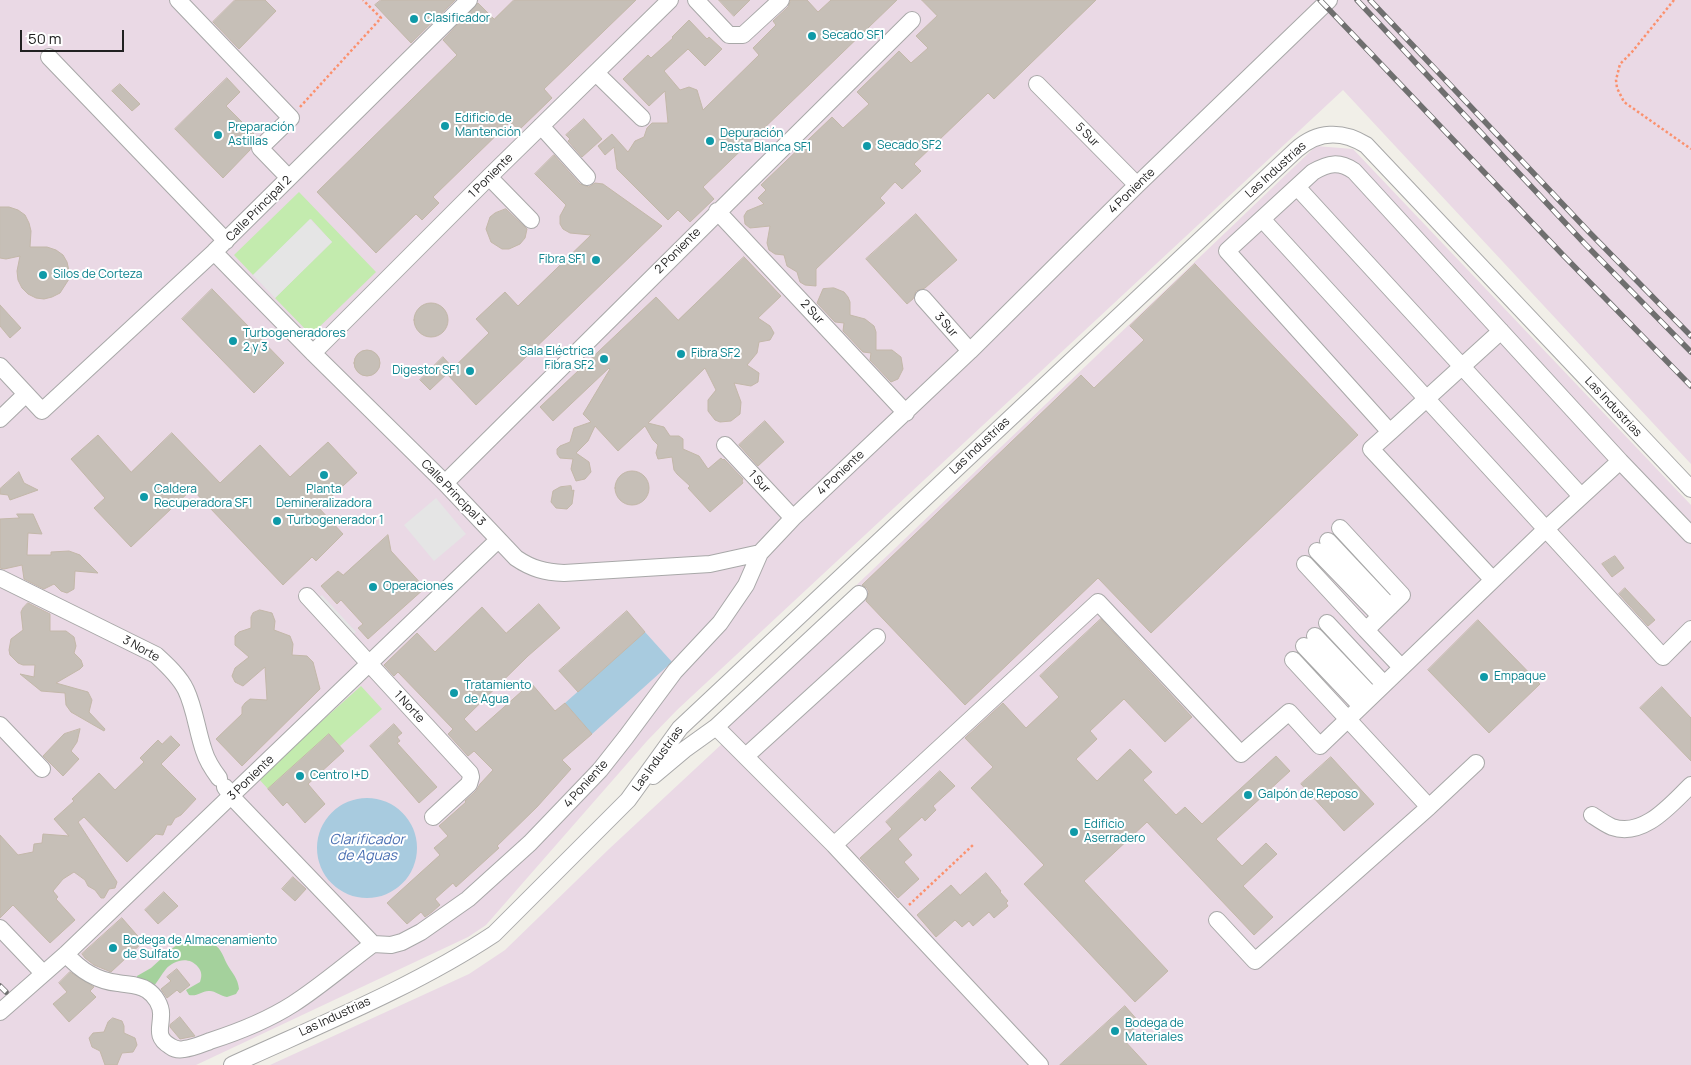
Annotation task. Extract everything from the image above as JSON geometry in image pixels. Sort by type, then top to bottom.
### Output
[{"type":"street","points":[[178,0],[291,118],[260,148],[289,178]]},
{"type":"street","name":"Calle Principal 2","points":[[26,394],[42,411],[220,247],[469,0]]},
{"type":"street","name":"1 Poniente","points":[[313,353],[670,0]]},
{"type":"street","points":[[696,0],[729,35],[744,35],[781,0]]},
{"type":"street","name":"4 Poniente","points":[[373,944],[402,942],[412,938],[445,917],[484,886],[544,829],[600,770],[675,671],[720,623],[746,585],[760,553],[792,518],[906,413],[1137,185],[1329,0]]},
{"type":"street","name":"2 Poniente","points":[[445,483],[717,211],[912,20]]},
{"type":"street","name":"Calle Principal 3","points":[[49,57],[313,353],[445,483],[516,558],[528,566],[546,572],[564,572],[710,564],[760,553]]},
{"type":"street","points":[[596,73],[642,118]]},
{"type":"street","name":"5 Sur","points":[[1037,84],[1137,185]]},
{"type":"street","points":[[542,126],[587,177]]},
{"type":"street","name":"Las Industrias","points":[[232,1065],[406,984],[468,951],[494,934],[628,800],[687,721],[1296,150],[1303,144],[1321,136],[1331,134],[1350,136],[1366,145],[1691,490]]},
{"type":"street","points":[[1390,432],[1227,250],[1314,172],[1330,164],[1338,163],[1354,171],[1620,461],[1691,535]]},
{"type":"street","points":[[489,177],[531,220]]},
{"type":"street","points":[[1297,187],[1581,496]]},
{"type":"street","name":"2 Sur","points":[[717,211],[906,413]]},
{"type":"street","points":[[1262,218],[1663,657],[1691,629]]},
{"type":"street","name":"3 Sur","points":[[923,298],[970,351]]},
{"type":"street","points":[[1493,580],[1371,449],[1501,331]]},
{"type":"street","points":[[0,366],[26,394],[0,419]]},
{"type":"street","name":"1 Sur","points":[[725,445],[792,518]]},
{"type":"street","points":[[834,844],[1098,602],[1241,754],[1289,712],[1320,746],[1546,529],[1620,461]]},
{"type":"street","points":[[1340,528],[1402,595],[1366,630]]},
{"type":"street","name":"3 Poniente","points":[[0,1012],[66,954],[224,786],[370,664],[498,540]]},
{"type":"street","points":[[1323,546],[1385,612]]},
{"type":"street","points":[[1305,564],[1401,667]]},
{"type":"street","name":"3 Norte","points":[[0,578],[156,655],[164,662],[182,682],[187,692],[208,762],[224,786],[373,944]]},
{"type":"street","points":[[628,800],[664,766],[716,727],[859,594]]},
{"type":"street","name":"1 Norte","points":[[307,596],[470,773],[469,784],[433,817]]},
{"type":"street","points":[[1327,623],[1384,684]]},
{"type":"street","points":[[746,756],[877,637]]},
{"type":"street","points":[[1310,641],[1366,701]]},
{"type":"street","points":[[1293,660],[1429,807]]},
{"type":"street","points":[[0,725],[42,769]]},
{"type":"street","points":[[716,727],[834,844],[1040,1065]]},
{"type":"street","points":[[1217,920],[1255,961],[1476,763]]},
{"type":"street","points":[[1592,815],[1613,827],[1628,829],[1645,824],[1653,820],[1691,785]]},
{"type":"street","points":[[0,928],[43,973]]},
{"type":"street","points":[[66,954],[82,969],[94,976],[114,983],[133,984],[146,989],[157,1000],[160,1008],[162,1016],[159,1030],[161,1037],[171,1047],[184,1050],[264,1020],[294,1004],[373,944]]},
{"type":"path","points":[[291,118],[381,18],[363,0]]},
{"type":"path","points":[[1674,0],[1620,64],[1617,72],[1617,88],[1620,96],[1630,107],[1691,149]]},
{"type":"path","points":[[899,914],[974,845]]},
{"type":"shaded area","points":[[0,0],[1691,0],[1691,464],[1343,90],[677,710],[647,741],[486,925],[468,937],[196,1065],[0,1065]]},
{"type":"shaded area","points":[[1316,146],[1353,149],[1691,505],[1691,1065],[270,1065],[469,974],[505,950],[609,849],[724,742],[710,725]]},
{"type":"shaded area","points":[[310,219],[332,242],[275,298],[253,275]]},
{"type":"shaded area","points":[[436,498],[466,534],[434,561],[404,525]]},
{"type":"shaded area","points":[[322,595],[356,632],[350,637],[316,600]]},
{"type":"green space","points":[[299,192],[376,272],[311,335],[275,298],[332,242],[311,219],[253,275],[234,255]]},
{"type":"green space","points":[[361,686],[382,709],[340,746],[329,734],[268,789],[258,778]]},
{"type":"green space","points":[[210,942],[221,951],[236,979],[239,989],[236,994],[227,997],[207,991],[189,995],[186,990],[200,982],[201,974],[194,964],[186,960],[169,966],[154,986],[138,981],[137,976],[151,968],[179,944]]},
{"type":"water","points":[[645,632],[672,662],[592,734],[565,703]]},
{"type":"water","name":"Clarificador de Aguas","points":[[367,798],[386,802],[402,813],[413,829],[417,848],[413,867],[402,883],[386,894],[367,898],[348,894],[332,883],[321,867],[317,848],[321,829],[332,813],[348,802]]},
{"type":"building","points":[[235,0],[265,0],[276,11],[239,49],[213,22]]},
{"type":"building","name":"Clasificador","points":[[381,0],[455,0],[411,43],[375,5]]},
{"type":"building","name":"Edificio de Mantención","points":[[514,0],[636,0],[544,89],[552,98],[519,130],[510,122],[433,197],[439,203],[422,220],[416,214],[376,253],[317,192],[457,55],[443,40],[478,3],[494,19]]},
{"type":"building","points":[[719,0],[750,0],[734,16]]},
{"type":"building","points":[[791,0],[807,0],[818,12],[831,0],[897,0],[703,187],[714,199],[690,222],[678,210],[668,220],[617,169],[614,147],[605,155],[598,146],[612,134],[628,152],[635,141],[644,137],[647,128],[652,123],[668,123],[665,91],[649,106],[623,79],[648,55],[651,58],[689,20],[707,39],[709,37],[722,49],[705,66],[688,49],[664,71],[680,90],[689,87],[697,90],[703,110],[759,55],[753,48],[776,25],[773,21],[788,7]]},
{"type":"building","name":"Secado SF2","points":[[922,0],[1096,0],[994,99],[988,93],[914,164],[921,171],[902,189],[895,182],[880,198],[885,203],[816,269],[816,286],[805,285],[800,282],[797,272],[787,266],[784,255],[775,254],[769,250],[767,243],[770,226],[750,228],[745,224],[744,216],[747,211],[764,204],[758,198],[766,190],[761,185],[832,117],[843,128],[869,104],[857,92],[899,51],[911,63],[928,48],[916,36],[937,16]]},
{"type":"building","name":"Preparación Astillas","points":[[227,78],[240,92],[226,106],[257,137],[250,150],[223,178],[175,129]]},
{"type":"building","points":[[120,84],[140,104],[132,111],[112,91]]},
{"type":"building","points":[[584,119],[602,139],[582,157],[568,141],[570,139],[566,135]]},
{"type":"building","name":"Fibra SF1","points":[[554,155],[580,184],[589,187],[595,183],[603,184],[662,226],[476,405],[447,374],[489,333],[476,319],[505,292],[518,306],[591,235],[570,233],[563,229],[560,224],[560,216],[566,205],[535,174]]},
{"type":"building","name":"Silos de Corteza","points":[[0,207],[9,207],[25,215],[31,231],[30,247],[47,247],[63,255],[67,262],[69,279],[60,293],[44,299],[28,294],[18,280],[17,271],[20,256],[6,259],[0,258]]},
{"type":"building","points":[[506,209],[527,229],[525,238],[520,244],[509,249],[502,249],[491,242],[486,229],[490,217]]},
{"type":"building","points":[[916,214],[957,260],[925,288],[916,291],[913,299],[907,304],[866,259]]},
{"type":"building","points":[[744,257],[781,296],[758,318],[770,326],[774,333],[770,340],[759,342],[757,353],[747,365],[759,373],[758,382],[751,386],[734,383],[741,402],[740,414],[731,421],[720,422],[715,420],[708,411],[708,400],[716,390],[705,368],[648,423],[664,427],[670,436],[679,436],[683,439],[683,449],[699,456],[708,469],[721,458],[724,459],[743,479],[743,483],[710,512],[688,488],[690,486],[674,470],[672,457],[658,459],[656,453],[658,445],[645,426],[618,451],[595,426],[588,441],[576,453],[589,462],[591,472],[585,479],[576,481],[571,469],[573,459],[560,458],[557,454],[557,449],[570,442],[574,428],[591,422],[583,414],[610,369],[553,421],[540,407],[656,297],[678,320]]},
{"type":"building","points":[[1195,264],[1358,435],[1151,633],[1098,578],[965,705],[866,601],[869,592],[862,585],[1081,375],[1094,388],[1144,340],[1130,326]]},
{"type":"building","points":[[834,288],[844,292],[848,297],[850,315],[865,319],[874,326],[876,350],[892,350],[901,357],[903,369],[898,379],[891,382],[870,360],[871,353],[863,352],[843,331],[844,323],[835,322],[817,303],[823,289]]},
{"type":"building","name":"Turbogeneradores 2 y 3","points":[[212,289],[284,363],[254,393],[182,319]]},
{"type":"building","points":[[431,303],[443,308],[448,320],[443,332],[431,337],[419,332],[414,320],[419,308]]},
{"type":"building","points":[[0,305],[21,328],[10,338],[0,326]]},
{"type":"building","points":[[367,350],[376,354],[380,363],[376,372],[367,376],[358,372],[354,363],[358,354]]},
{"type":"building","points":[[443,357],[453,368],[430,390],[420,380]]},
{"type":"building","points":[[765,421],[784,442],[758,466],[739,445]]},
{"type":"building","points":[[172,433],[220,483],[260,445],[290,477],[328,442],[357,473],[319,508],[343,534],[316,561],[312,557],[283,585],[192,489],[131,547],[94,508],[105,498],[71,459],[98,435],[131,472]]},
{"type":"building","points":[[632,471],[639,472],[644,476],[648,481],[648,495],[644,500],[639,504],[632,505],[625,504],[620,500],[616,495],[615,488],[616,481],[620,476],[625,472]]},
{"type":"building","points":[[19,472],[24,483],[38,490],[10,500],[8,495],[0,494],[0,489]]},
{"type":"building","points":[[571,486],[572,491],[574,490],[572,504],[567,509],[556,508],[551,502],[553,491],[560,487]]},
{"type":"building","points":[[17,514],[33,514],[42,534],[28,533],[27,555],[51,555],[51,552],[69,551],[80,555],[98,573],[75,571],[74,589],[67,593],[61,591],[54,584],[44,589],[24,579],[22,565],[4,569],[0,568],[0,519],[19,518]]},
{"type":"building","name":"Operaciones","points":[[388,535],[391,551],[425,588],[368,639],[358,628],[363,624],[341,600],[337,604],[321,586],[338,571],[343,575]]},
{"type":"building","points":[[1615,556],[1624,568],[1612,577],[1602,564]]},
{"type":"building","points":[[1625,588],[1655,620],[1648,626],[1619,594]]},
{"type":"building","points":[[28,603],[50,614],[50,631],[66,631],[74,637],[76,646],[74,653],[81,660],[83,666],[56,683],[88,692],[92,700],[89,712],[105,729],[104,731],[71,712],[66,705],[65,693],[41,691],[20,674],[34,677],[35,665],[18,663],[10,655],[9,650],[11,639],[23,630],[21,612]]},
{"type":"building","points":[[539,604],[560,628],[528,656],[464,719],[476,732],[531,683],[555,711],[565,703],[592,734],[562,760],[571,769],[537,807],[497,846],[499,848],[456,887],[453,883],[435,899],[440,905],[432,912],[425,917],[421,912],[407,924],[387,903],[440,855],[434,848],[448,836],[439,826],[466,802],[493,770],[474,751],[468,756],[448,734],[453,729],[398,672],[394,676],[384,665],[417,633],[435,652],[482,607],[506,633]]},
{"type":"building","points":[[260,610],[272,613],[275,621],[274,630],[290,636],[293,644],[292,655],[307,656],[313,662],[320,689],[242,766],[216,739],[242,714],[242,707],[250,699],[267,700],[265,667],[243,686],[235,682],[232,676],[235,668],[249,657],[235,645],[235,636],[239,632],[251,628],[253,613]]},
{"type":"building","points":[[627,611],[645,632],[578,692],[559,671]]},
{"type":"building","name":"Edificio Aserradero","points":[[1101,619],[1192,717],[1165,742],[1124,699],[1090,731],[1097,739],[1076,759],[1097,781],[1130,749],[1152,772],[1143,780],[1176,815],[1185,807],[1202,824],[1276,756],[1290,771],[1216,839],[1242,866],[1266,843],[1277,854],[1243,886],[1273,917],[1254,935],[1147,822],[1084,881],[1168,971],[1135,1002],[1024,884],[1044,865],[971,788],[993,767],[965,738],[1003,703],[1026,728],[1059,697],[1040,676]]},
{"type":"building","name":"Empaque","points":[[1478,620],[1540,684],[1489,733],[1428,670]]},
{"type":"building","points":[[1662,687],[1691,718],[1691,761],[1640,708]]},
{"type":"building","points":[[394,724],[402,733],[397,737],[400,741],[397,743],[437,787],[419,803],[370,746]]},
{"type":"building","points":[[80,729],[77,742],[71,751],[79,759],[63,776],[43,756],[64,734]]},
{"type":"building","name":"Centro I+D","points":[[329,734],[344,751],[308,784],[325,804],[305,823],[287,802],[283,806],[268,789]]},
{"type":"building","points":[[171,736],[180,745],[161,764],[196,799],[181,815],[175,818],[171,825],[167,825],[163,835],[156,834],[127,862],[84,817],[78,822],[117,882],[115,888],[109,889],[104,898],[101,898],[95,890],[88,886],[85,880],[74,872],[63,879],[53,891],[58,897],[56,899],[75,920],[50,943],[13,905],[0,918],[0,835],[18,855],[33,852],[34,844],[42,843],[43,834],[69,836],[54,819],[74,801],[72,799],[99,773],[115,790],[144,762],[140,758],[158,740],[162,744]]},
{"type":"building","points":[[1331,757],[1374,804],[1344,831],[1301,784]]},
{"type":"building","points":[[940,771],[955,786],[933,806],[936,810],[925,821],[922,817],[898,839],[912,855],[904,862],[919,879],[898,898],[860,858],[892,829],[886,822]]},
{"type":"building","points":[[986,873],[1008,901],[1006,903],[1008,906],[994,918],[989,912],[973,926],[969,921],[962,927],[955,920],[936,937],[917,915],[951,885],[960,895]]},
{"type":"building","points":[[293,877],[306,889],[295,901],[282,889]]},
{"type":"building","points":[[164,892],[178,906],[158,924],[145,910]]},
{"type":"building","name":"Bodega de Almacenamiento de Sulfato","points":[[122,918],[143,942],[111,972],[94,965],[82,954]]},
{"type":"building","points":[[177,969],[190,985],[180,993],[177,990],[167,998],[161,989],[171,981],[167,977]]},
{"type":"building","points":[[70,972],[94,987],[90,991],[96,997],[69,1022],[53,1004],[67,992],[59,983]]},
{"type":"building","name":"Bodega de Materiales","points":[[1125,1006],[1140,1023],[1123,1039],[1147,1065],[1060,1065]]},
{"type":"building","points":[[180,1017],[195,1036],[180,1039],[170,1027]]},
{"type":"building","points":[[113,1018],[122,1021],[124,1033],[135,1038],[137,1045],[133,1052],[122,1053],[117,1065],[105,1065],[100,1051],[92,1047],[89,1038],[93,1033],[104,1032],[108,1022]]},
{"type":"railway","points":[[1320,0],[1562,254],[1691,386]]},
{"type":"railway","points":[[1357,0],[1584,243],[1691,352]]},
{"type":"railway","points":[[1370,0],[1589,232],[1691,336]]},
{"type":"railway","points":[[0,986],[6,992]]},
{"type":"place","name":"Clasificador","points":[[414,19]]},
{"type":"place","name":"Secado SF1","points":[[812,36]]},
{"type":"place","name":"Edificio de Mantención","points":[[445,126]]},
{"type":"place","name":"Preparación Astillas","points":[[218,135]]},
{"type":"place","name":"Depuración Pasta Blanca SF1","points":[[710,141]]},
{"type":"place","name":"Secado SF2","points":[[867,146]]},
{"type":"place","name":"Fibra SF1","points":[[596,260]]},
{"type":"place","name":"Silos de Corteza","points":[[43,275]]},
{"type":"place","name":"Turbogeneradores 2 y 3","points":[[233,341]]},
{"type":"place","name":"Fibra SF2","points":[[681,354]]},
{"type":"place","name":"Sala Eléctrica Fibra SF2","points":[[604,359]]},
{"type":"place","name":"Digestor SF1","points":[[470,371]]},
{"type":"place","name":"Planta Demineralizadora","points":[[324,475]]},
{"type":"place","name":"Caldera Recuperadora SF1","points":[[144,497]]},
{"type":"place","name":"Turbogenerador 1","points":[[277,521]]},
{"type":"place","name":"Operaciones","points":[[373,587]]},
{"type":"place","name":"Empaque","points":[[1484,677]]},
{"type":"place","name":"Tratamiento de Agua","points":[[454,693]]},
{"type":"place","name":"Centro I+D","points":[[300,776]]},
{"type":"place","name":"Galpón de Reposo","points":[[1248,795]]},
{"type":"place","name":"Edificio Aserradero","points":[[1074,832]]},
{"type":"place","name":"Bodega de Almacenamiento de Sulfato","points":[[113,948]]},
{"type":"place","name":"Bodega de Materiales","points":[[1115,1031]]}]
